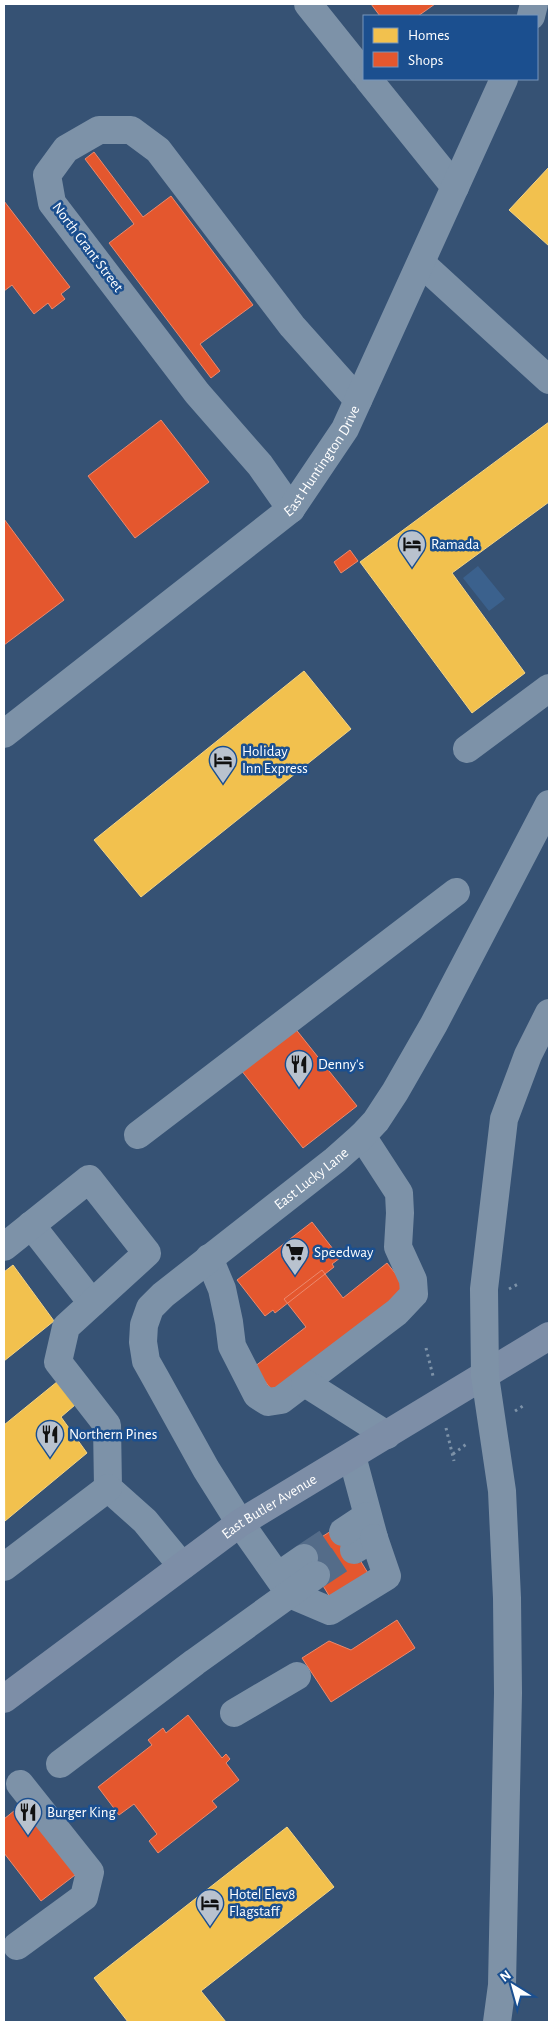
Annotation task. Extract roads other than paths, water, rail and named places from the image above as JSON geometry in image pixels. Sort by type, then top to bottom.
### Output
[{"type":"highway","points":[[497,2022],[503,1976],[508,1693],[507,1598],[502,1491],[485,1376],[484,1289],[504,1119],[528,1055],[549,1013]]},
{"type":"main road","name":"East Butler Avenue","points":[[5,1696],[240,1523],[549,1336]]},
{"type":"street","points":[[308,4],[363,73]]},
{"type":"street","points":[[369,80],[455,187]]},
{"type":"street","name":"East Huntington Drive","points":[[4,734],[291,509],[346,429],[504,80]]},
{"type":"street","name":"North Grant Street","points":[[291,509],[260,465],[196,393],[52,203],[47,175],[66,149],[99,130],[131,130],[158,150],[292,326],[358,400]]},
{"type":"street","points":[[421,263],[549,380]]},
{"type":"street","points":[[466,749],[549,688]]},
{"type":"street","name":"East Lucky Lane","points":[[284,1585],[240,1523],[206,1469],[146,1361],[143,1342],[144,1325],[150,1308],[163,1295],[335,1160],[376,1121],[434,1024],[549,804]]},
{"type":"street","points":[[138,1135],[456,892]]},
{"type":"street","points":[[209,1258],[222,1289],[232,1346],[257,1395],[268,1402],[281,1400],[397,1312],[414,1294],[413,1280],[398,1247],[399,1193],[362,1136]]},
{"type":"street","points":[[4,1246],[89,1179],[147,1253],[66,1327],[58,1362],[107,1424],[108,1488],[145,1520],[182,1566]]},
{"type":"street","points":[[31,1225],[92,1303]]},
{"type":"street","points":[[304,1383],[387,1435]]},
{"type":"street","points":[[284,1585],[330,1611],[387,1576],[359,1534],[352,1456]]},
{"type":"street","points":[[4,1567],[108,1488]]},
{"type":"street","points":[[60,1764],[195,1662],[284,1585],[310,1566]]},
{"type":"street","points":[[234,1713],[297,1676]]},
{"type":"street","points":[[17,1946],[84,1897],[90,1872],[20,1784]]},
{"type":"water","points":[[478,566],[505,599],[489,611],[463,578]]},
{"type":"tunnel","points":[[304,1558],[343,1532]]},
{"type":"tunnel","points":[[316,1575],[354,1550]]},
{"type":"place","name":"Ramada","points":[[412,568]]},
{"type":"place","name":"Holiday Inn Express","points":[[223,784]]},
{"type":"place","name":"Denny's","points":[[299,1088]]},
{"type":"place","name":"Speedway","points":[[295,1276]]},
{"type":"place","name":"Northern Pines","points":[[50,1458]]},
{"type":"place","name":"Burger King","points":[[28,1836]]},
{"type":"place","name":"Hotel Elev8 Flagstaff","points":[[210,1927]]}]
